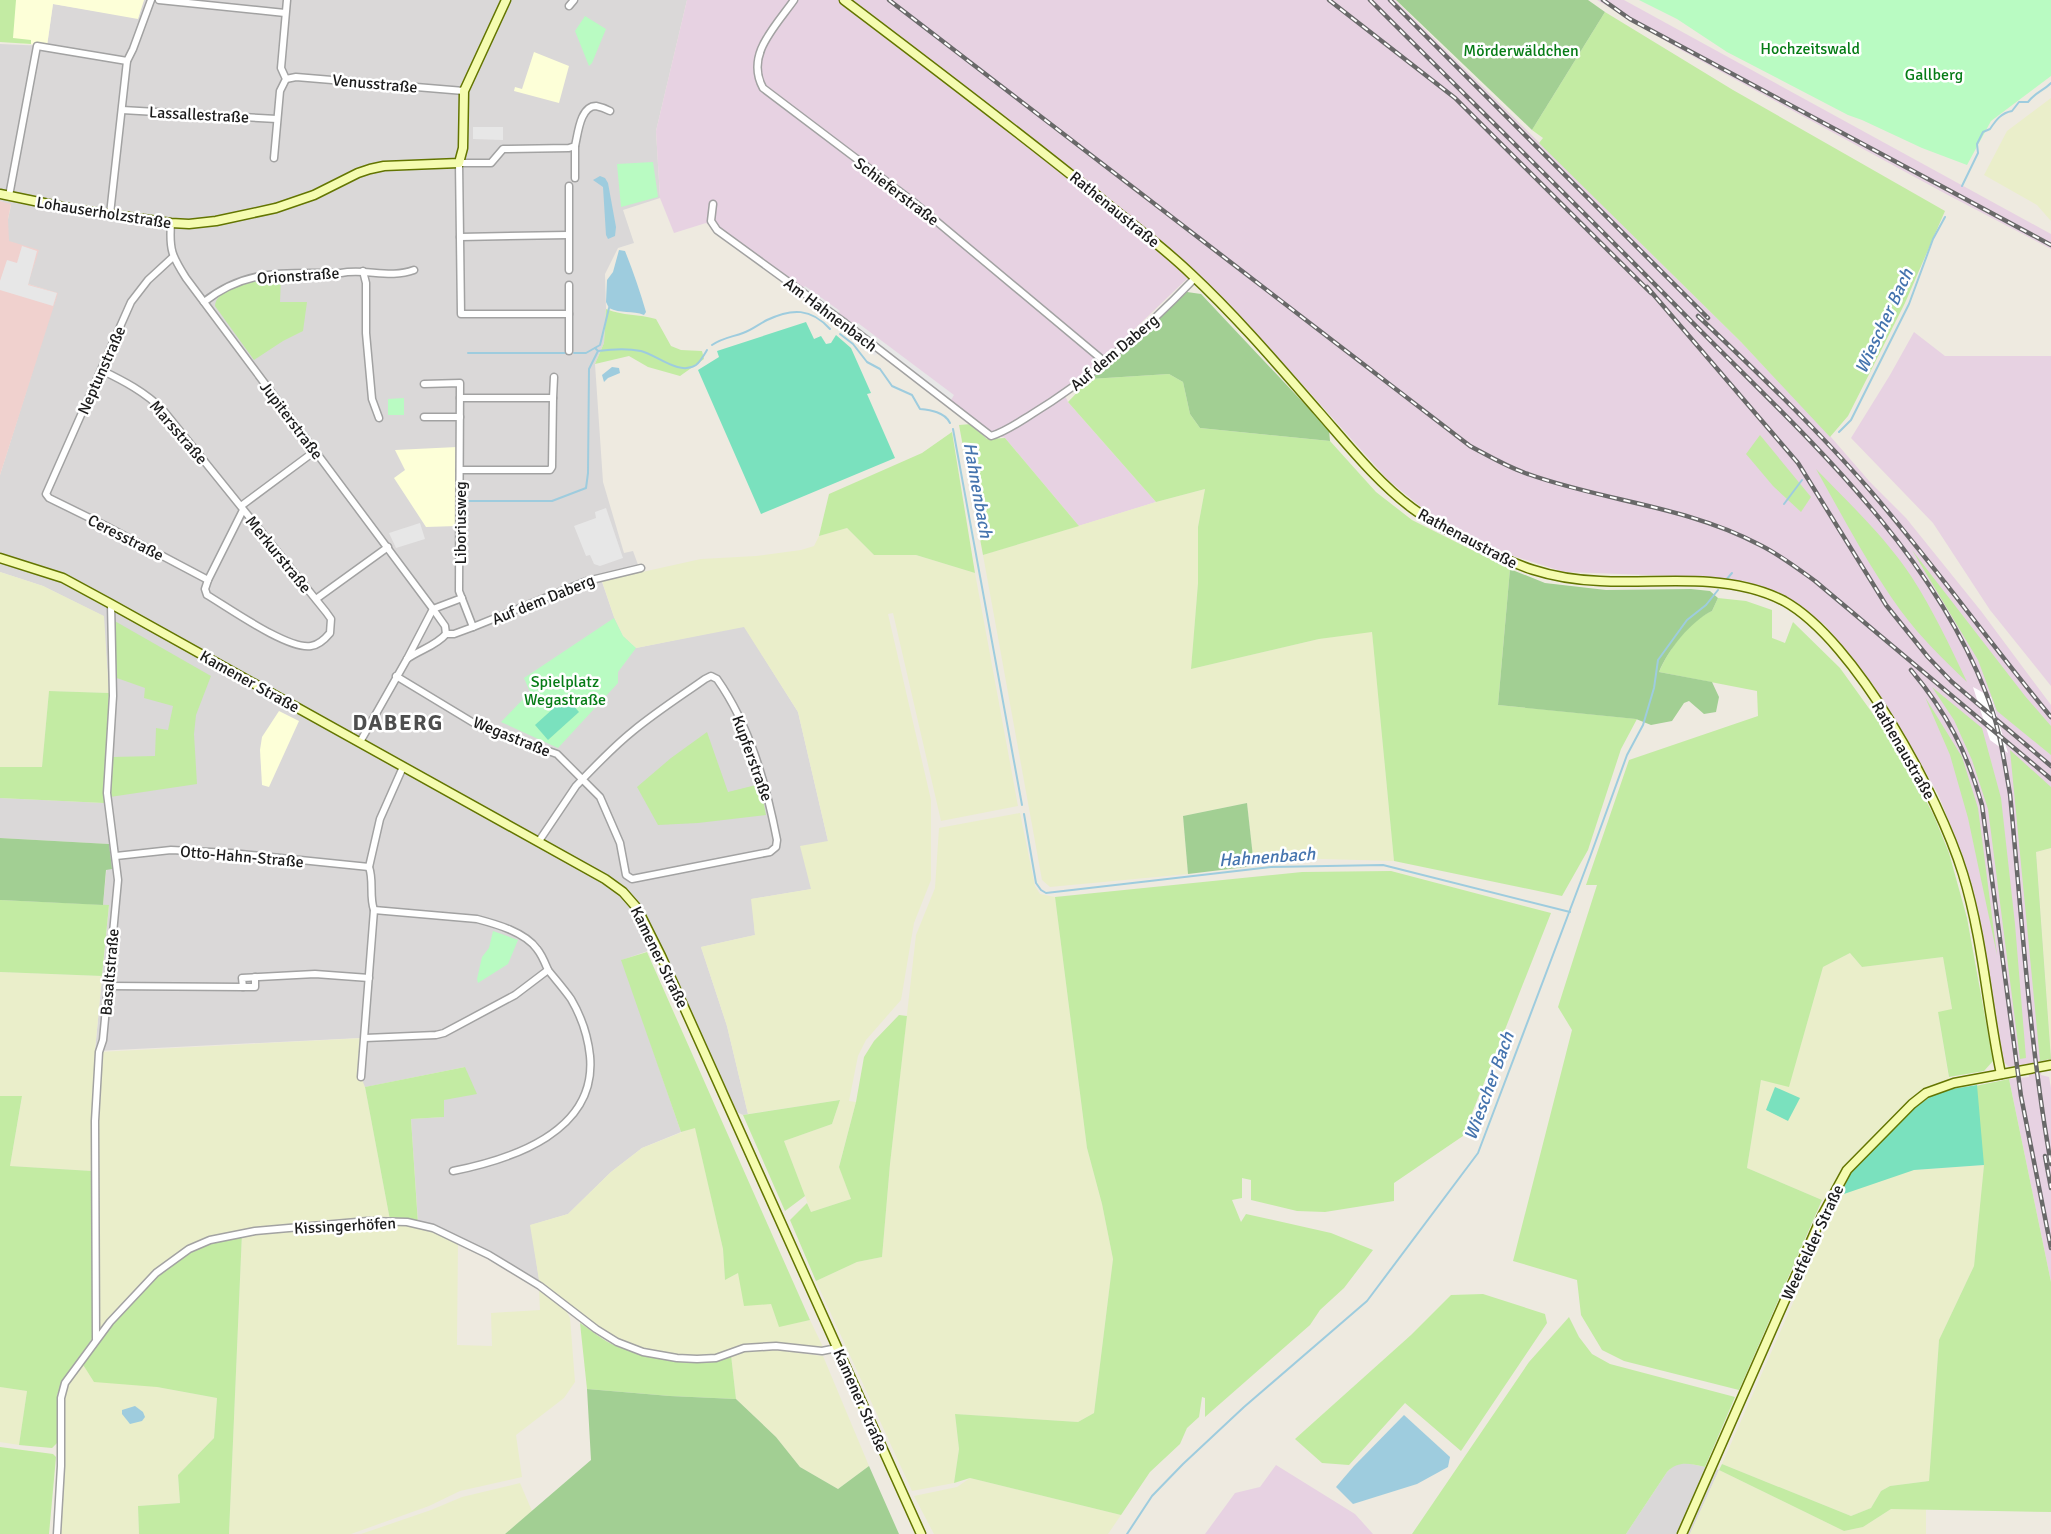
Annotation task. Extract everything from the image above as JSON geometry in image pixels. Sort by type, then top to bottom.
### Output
[{"type":"street","points":[[110,214],[126,61],[134,49],[151,0]]},
{"type":"street","points":[[159,0],[285,13]]},
{"type":"street","points":[[274,158],[280,91],[286,79],[281,68],[287,0]]},
{"type":"street","points":[[506,0],[464,91],[463,148],[459,162],[461,315],[568,314]]},
{"type":"street","points":[[569,6],[574,0]]},
{"type":"street","name":"Schieferstraße","points":[[794,0],[760,49],[756,63],[763,88],[929,214],[1105,362]]},
{"type":"street","name":"Rathenaustraße","points":[[844,0],[1050,157],[1161,246],[1237,320],[1379,478],[1405,503],[1440,526],[1515,564],[1555,577],[1602,581],[1686,580],[1735,585],[1755,590],[1786,602],[1822,630],[1855,670],[1895,731],[1933,801],[1955,852],[1963,873],[1973,915],[2001,1074]]},
{"type":"street","points":[[4,195],[37,46],[126,61]]},
{"type":"street","name":"Venusstraße","points":[[286,79],[296,76],[464,91]]},
{"type":"street","points":[[575,178],[575,146],[582,119],[588,108],[596,106],[610,111]]},
{"type":"street","name":"Lassallestraße","points":[[122,110],[277,119]]},
{"type":"street","points":[[459,162],[491,163],[503,149],[575,146]]},
{"type":"street","name":"Lohauserholzstraße","points":[[4,195],[171,223],[216,221],[276,208],[314,195],[370,169],[384,166],[459,162]]},
{"type":"street","points":[[568,186],[569,270]]},
{"type":"street","name":"Am Hahnenbach","points":[[713,204],[711,221],[717,231],[966,416]]},
{"type":"street","name":"Jupiterstraße","points":[[171,223],[170,244],[173,257],[186,278],[433,609]]},
{"type":"street","points":[[460,237],[568,235]]},
{"type":"street","name":"Neptunstraße","points":[[46,494],[132,302],[148,280],[173,257]]},
{"type":"street","name":"Orionstraße","points":[[204,302],[218,291],[270,273],[363,271],[405,273],[414,270]]},
{"type":"street","name":"Orionstraße","points":[[363,271],[366,283],[366,333],[372,399],[379,418]]},
{"type":"street","name":"Auf dem Daberg","points":[[966,416],[989,435],[994,436],[1065,393],[1105,362],[1164,310],[1195,278]]},
{"type":"street","points":[[569,285],[569,351]]},
{"type":"street","name":"Marsstraße","points":[[101,369],[151,399],[242,508]]},
{"type":"street","points":[[460,470],[550,470],[552,467],[554,377]]},
{"type":"street","points":[[424,384],[460,383],[460,398],[552,398]]},
{"type":"street","name":"Liboriusweg","points":[[460,398],[459,591],[473,627]]},
{"type":"street","points":[[424,417],[460,417]]},
{"type":"street","points":[[208,580],[242,508],[315,451]]},
{"type":"street","name":"Ceresstraße","points":[[46,494],[49,498],[208,580]]},
{"type":"street","name":"Merkurstraße","points":[[208,580],[205,589],[207,595],[280,638],[303,646],[319,643],[330,633],[331,619],[242,508]]},
{"type":"street","name":"Merkurstraße","points":[[316,599],[388,547]]},
{"type":"street","name":"Kamener Straße","points":[[2,559],[63,579],[111,604],[538,841],[605,879],[623,892],[637,908],[661,956],[921,1534]]},
{"type":"street","name":"Auf dem Daberg","points":[[407,660],[417,651],[446,634],[454,634],[473,627],[586,580],[641,568]]},
{"type":"street","points":[[446,634],[445,626],[433,609],[462,598]]},
{"type":"street","name":"Basaltstraße","points":[[96,1340],[95,1121],[99,1052],[103,1040],[118,880],[107,793],[113,696],[111,604]]},
{"type":"street","name":"Auf dem Daberg","points":[[360,742],[433,609]]},
{"type":"street","name":"Wegastraße","points":[[396,676],[482,728],[557,754],[600,796],[620,843],[626,875],[636,879]]},
{"type":"street","name":"Kupferstraße","points":[[583,779],[631,732],[671,702],[711,676],[720,683],[745,730],[768,792],[777,844],[770,852],[636,879]]},
{"type":"street","points":[[361,1077],[374,910],[371,900],[369,867],[380,819],[403,767]]},
{"type":"street","points":[[538,841],[583,779]]},
{"type":"street","name":"Otto-Hahn-Straße","points":[[116,856],[183,851],[231,853],[369,867]]},
{"type":"street","points":[[374,910],[469,918],[493,923],[522,936],[536,947],[548,970],[571,1000],[587,1034],[591,1068],[585,1099],[575,1114],[562,1126],[526,1149],[502,1159],[453,1171]]},
{"type":"street","points":[[365,1038],[444,1033],[515,994],[548,970]]},
{"type":"street","points":[[108,986],[243,987],[242,978],[315,974],[369,978]]},
{"type":"street","name":"Weetfelder Straße","points":[[1682,1534],[1822,1216],[1847,1170],[1926,1093],[1954,1083],[2051,1065]]},
{"type":"street","name":"Kissingerhöfen","points":[[57,1534],[61,1466],[61,1398],[65,1383],[82,1363],[96,1340],[156,1274],[177,1256],[200,1243],[255,1231],[390,1220],[407,1222],[433,1228],[489,1255],[540,1286],[596,1329],[617,1342],[643,1352],[697,1359],[716,1358],[744,1348],[776,1346],[822,1351],[837,1348]]},
{"type":"shaded area","points":[[0,0],[144,0],[138,19],[53,4],[47,46],[11,42]]},
{"type":"shaded area","points":[[144,0],[687,0],[656,131],[660,198],[623,210],[634,243],[618,248],[605,274],[604,343],[595,364],[603,482],[624,553],[633,551],[641,573],[602,582],[623,636],[636,648],[744,626],[798,712],[828,841],[812,889],[752,899],[755,935],[701,947],[727,1026],[748,1114],[743,1115],[737,1112],[662,946],[622,960],[681,1132],[642,1148],[611,1172],[568,1214],[531,1225],[540,1286],[480,1252],[418,1222],[411,1119],[443,1117],[444,1100],[465,1067],[346,1091],[360,1038],[95,1051],[109,906],[103,905],[109,844],[0,838],[0,798],[104,803],[109,693],[103,616],[43,586],[0,572],[0,475],[57,293],[28,284],[8,241],[8,219],[11,205],[0,201],[0,44],[47,46],[53,4],[138,18]]},
{"type":"shaded area","points":[[687,0],[1395,0],[1741,342],[1824,429],[1870,482],[1906,518],[1981,611],[2051,705],[2051,848],[2036,852],[2051,1059],[2039,1062],[2041,1075],[2049,1077],[2051,1088],[2051,1282],[2009,1079],[2029,1077],[2028,1064],[2009,1067],[2003,1061],[1963,857],[1938,794],[1914,752],[1872,683],[1825,625],[1787,598],[1745,581],[1564,572],[1504,553],[1437,520],[1388,480],[1294,375],[1194,272],[1095,367],[1062,389],[1068,402],[1156,502],[1079,526],[1005,438],[991,433],[895,355],[706,223],[674,233],[660,198],[656,131]]},
{"type":"shaded area","points":[[1597,0],[1624,0],[2051,234],[2051,249],[1681,50]]},
{"type":"shaded area","points":[[534,52],[569,66],[559,103],[514,91],[515,87],[522,89]]},
{"type":"shaded area","points":[[2051,98],[2051,221],[2037,205],[1984,175],[2007,131]]},
{"type":"shaded area","points":[[473,127],[503,127],[503,140],[473,139]]},
{"type":"shaded area","points":[[0,201],[11,204],[8,219],[9,241],[39,250],[28,284],[58,293],[0,475]]},
{"type":"shaded area","points":[[22,246],[37,251],[28,285],[57,293],[53,306],[0,290],[0,281],[7,260],[17,263]]},
{"type":"shaded area","points":[[805,286],[840,311],[837,315],[802,290]]},
{"type":"shaded area","points":[[858,323],[954,395],[951,400],[854,328]]},
{"type":"shaded area","points":[[851,331],[879,352],[875,356],[847,335]]},
{"type":"shaded area","points":[[1914,332],[1945,356],[2051,356],[2051,686],[1990,610],[1933,523],[1851,438]]},
{"type":"shaded area","points":[[457,447],[457,526],[426,527],[394,478],[405,470],[395,450]]},
{"type":"shaded area","points":[[1205,489],[1198,527],[1198,583],[1191,669],[1319,639],[1372,631],[1394,861],[1253,857],[1247,803],[1183,816],[1188,874],[1050,887],[1042,880],[983,555]]},
{"type":"shaded area","points":[[606,508],[623,558],[600,566],[594,564],[590,555],[586,556],[574,526],[596,518],[595,512]]},
{"type":"shaded area","points":[[420,523],[425,539],[396,548],[389,533]]},
{"type":"shaded area","points":[[847,528],[874,555],[916,555],[975,573],[1018,806],[941,821],[893,613],[888,614],[931,800],[931,880],[914,923],[901,1000],[866,1040],[858,1056],[849,1101],[856,1102],[839,1166],[851,1199],[811,1212],[784,1141],[832,1124],[840,1100],[748,1114],[727,1026],[701,947],[755,935],[751,899],[811,889],[800,846],[828,841],[798,712],[744,627],[636,648],[623,636],[602,581],[701,559],[756,556],[801,550],[814,546],[819,536]]},
{"type":"shaded area","points":[[0,572],[43,586],[104,616],[109,693],[49,691],[42,768],[0,767]]},
{"type":"shaded area","points":[[279,711],[299,721],[269,787],[262,785],[260,750],[262,737]]},
{"type":"shaded area","points":[[1020,813],[1035,886],[1040,894],[1055,897],[1087,1148],[1102,1204],[1113,1259],[1094,1413],[1078,1422],[955,1414],[959,1449],[954,1483],[912,1491],[816,1281],[857,1262],[882,1257],[890,1164],[916,935],[935,888],[939,828]]},
{"type":"shaded area","points":[[2051,848],[2051,1059],[2036,852]]},
{"type":"shaded area","points":[[1850,953],[1862,967],[1943,957],[1952,1010],[1938,1012],[1951,1091],[1914,1170],[1984,1165],[1974,1266],[1939,1340],[1929,1481],[1890,1486],[1881,1491],[1871,1508],[1851,1516],[1722,1464],[1840,1196],[1822,1200],[1747,1168],[1761,1080],[1789,1086],[1823,967]]},
{"type":"shaded area","points":[[0,972],[102,976],[95,1051],[92,1171],[10,1166],[22,1097],[0,1096]]},
{"type":"shaded area","points":[[365,1038],[361,1077],[365,1087],[390,1220],[407,1222],[458,1240],[457,1345],[492,1346],[491,1313],[540,1310],[539,1290],[565,1309],[570,1318],[575,1382],[564,1398],[516,1435],[522,1477],[460,1491],[429,1506],[351,1534],[229,1534],[242,1234],[96,1340],[94,1189],[99,1052]]},
{"type":"shaded area","points":[[695,1127],[723,1249],[725,1280],[738,1273],[771,1304],[779,1326],[810,1320],[823,1347],[775,1344],[707,1356],[679,1356],[654,1352],[625,1343],[603,1332],[540,1286],[530,1225],[568,1214],[611,1172],[642,1148]]},
{"type":"shaded area","points":[[747,1349],[769,1349],[823,1356],[869,1466],[838,1489],[800,1467],[776,1437],[736,1399],[731,1355]]},
{"type":"shaded area","points":[[82,1363],[157,1387],[217,1398],[214,1438],[178,1475],[180,1503],[138,1506],[139,1534],[55,1534],[61,1453],[61,1398],[65,1383]]},
{"type":"shaded area","points":[[0,1387],[27,1391],[19,1445],[0,1442]]},
{"type":"shaded area","points":[[1682,1462],[1719,1470],[1690,1534],[1626,1534],[1667,1472],[1674,1465]]},
{"type":"shaded area","points":[[1276,1465],[1355,1514],[1373,1534],[1205,1534],[1235,1493],[1260,1487]]},
{"type":"shaded area","points":[[1719,1470],[1844,1531],[1863,1527],[1891,1509],[1926,1509],[1926,1534],[1690,1534]]},
{"type":"shaded area","points":[[970,1478],[1121,1515],[1108,1534],[934,1534],[914,1496],[957,1487]]},
{"type":"shaded area","points":[[520,1483],[532,1511],[505,1534],[361,1534],[462,1497]]},
{"type":"green space","points":[[0,0],[16,0],[13,38],[31,40],[31,44],[0,42]]},
{"type":"green space","name":"Mörderwäldchen","points":[[1396,0],[1588,0],[1605,12],[1532,130]]},
{"type":"green space","name":"Gallberg","points":[[1639,0],[2051,0],[2051,76],[1991,121],[1967,165],[1848,115],[1727,52],[1677,19]]},
{"type":"green space","points":[[1605,12],[1733,90],[1945,211],[1905,303],[1848,416],[1830,437],[1741,342],[1539,143],[1543,138],[1532,130]]},
{"type":"green space","points":[[585,16],[606,29],[589,66],[575,31]]},
{"type":"green space","points":[[653,162],[658,197],[621,207],[617,164]]},
{"type":"green space","points":[[281,278],[280,302],[307,302],[303,331],[254,360],[215,306],[218,299],[232,288],[242,284]]},
{"type":"green space","points":[[1187,292],[1201,294],[1329,430],[1330,441],[1200,428],[1190,414],[1183,382],[1169,374],[1090,379]]},
{"type":"green space","points":[[606,309],[656,319],[671,346],[681,350],[702,351],[704,359],[680,376],[648,367],[629,356],[595,364],[604,343]]},
{"type":"green space","points":[[806,322],[814,339],[821,336],[826,344],[831,343],[836,335],[851,348],[871,393],[867,394],[895,458],[761,514],[698,370],[719,357],[717,351]]},
{"type":"green space","points":[[1169,374],[1183,382],[1190,414],[1200,428],[1330,441],[1376,492],[1412,520],[1510,569],[1498,705],[1637,719],[1621,749],[1588,850],[1562,896],[1394,861],[1372,632],[1319,639],[1191,669],[1198,583],[1198,527],[1205,489],[1156,502],[1068,402],[1090,379]]},
{"type":"green space","points":[[404,398],[404,415],[388,415],[388,399]]},
{"type":"green space","points":[[971,424],[987,439],[1005,438],[1079,526],[983,555],[959,425]]},
{"type":"green space","points":[[952,432],[975,573],[916,555],[874,555],[847,528],[819,536],[829,494],[922,453]]},
{"type":"green space","points":[[1760,435],[1811,497],[1801,512],[1773,486],[1746,454]]},
{"type":"green space","points":[[1816,469],[1866,521],[1901,562],[1934,615],[1967,682],[1924,639],[1901,611],[1867,559]]},
{"type":"green space","points":[[1912,550],[2025,696],[2051,726],[2051,755],[1997,711],[1978,660]]},
{"type":"green space","points":[[1510,569],[1545,583],[1606,590],[1691,589],[1710,591],[1718,598],[1712,611],[1696,622],[1681,637],[1659,672],[1712,682],[1719,697],[1716,712],[1704,714],[1689,701],[1684,703],[1672,721],[1651,725],[1636,719],[1498,705]]},
{"type":"green space","points":[[1718,598],[1746,601],[1772,610],[1772,638],[1785,643],[1793,622],[1840,668],[1901,753],[1934,816],[1949,853],[1967,918],[1993,1061],[1984,1071],[1949,1077],[1938,1012],[1952,1009],[1943,957],[1862,967],[1850,953],[1823,967],[1789,1087],[1761,1080],[1747,1168],[1822,1200],[1739,1390],[1624,1361],[1602,1350],[1581,1315],[1577,1280],[1513,1261],[1572,1030],[1558,1007],[1597,885],[1586,885],[1629,760],[1758,716],[1757,691],[1659,672],[1668,654],[1681,637],[1695,622],[1712,611]]},
{"type":"green space","name":"Spielplatz Wegastraße","points":[[614,618],[623,636],[636,648],[618,672],[618,683],[558,748],[501,722],[530,692],[524,678]]},
{"type":"green space","points":[[113,620],[211,676],[196,715],[194,734],[197,784],[110,797],[112,757],[155,756],[156,728],[168,730],[173,706],[144,698],[145,688],[114,677]]},
{"type":"green space","points":[[1932,687],[1982,728],[2001,798],[2015,924],[2026,1058],[2020,1059],[1988,809],[1972,760],[1954,720]]},
{"type":"green space","points":[[49,691],[109,693],[104,803],[0,798],[0,767],[42,767]]},
{"type":"green space","points":[[566,697],[579,712],[548,740],[535,725]]},
{"type":"green space","points":[[1925,697],[1962,757],[1978,808],[1997,955],[1968,818],[1950,755]]},
{"type":"green space","points":[[707,732],[728,792],[760,784],[766,815],[658,825],[637,787]]},
{"type":"green space","points":[[2010,750],[2051,787],[2051,848],[2036,852],[2051,1059],[2040,1061]]},
{"type":"green space","points":[[1247,803],[1254,866],[1188,874],[1183,816]]},
{"type":"green space","points":[[0,838],[109,844],[112,869],[106,870],[103,905],[0,900]]},
{"type":"green space","points":[[1391,871],[1551,913],[1463,1136],[1394,1183],[1394,1201],[1325,1212],[1297,1211],[1251,1200],[1251,1180],[1242,1178],[1242,1198],[1232,1200],[1241,1222],[1246,1214],[1331,1233],[1373,1250],[1344,1288],[1320,1310],[1310,1325],[1205,1417],[1205,1398],[1202,1397],[1199,1417],[1187,1428],[1180,1444],[1150,1472],[1121,1515],[970,1478],[954,1483],[959,1449],[955,1414],[1078,1422],[1094,1413],[1113,1259],[1102,1204],[1087,1148],[1055,897],[1302,872]]},
{"type":"green space","points":[[0,900],[109,905],[102,976],[0,972]]},
{"type":"green space","points":[[493,931],[518,940],[508,964],[478,983],[482,957],[489,948]]},
{"type":"green space","points":[[647,952],[810,1320],[779,1327],[771,1304],[744,1306],[738,1273],[725,1280],[723,1249],[695,1128],[681,1132],[621,960]]},
{"type":"green space","points":[[899,1015],[907,1016],[882,1257],[857,1262],[816,1281],[790,1220],[807,1203],[811,1212],[851,1199],[839,1167],[856,1102],[864,1057],[874,1041]]},
{"type":"green space","points":[[465,1067],[477,1094],[444,1100],[444,1117],[411,1119],[418,1224],[390,1220],[365,1087]]},
{"type":"green space","points":[[2009,1079],[2051,1282],[2051,1512],[1891,1509],[1863,1527],[1844,1531],[1719,1470],[1722,1464],[1851,1516],[1871,1508],[1881,1491],[1890,1486],[1929,1481],[1939,1340],[1974,1266],[1984,1165],[1951,1091]]},
{"type":"green space","points":[[1977,1085],[1984,1165],[1914,1170],[1841,1195],[1851,1171],[1914,1108],[1939,1091]]},
{"type":"green space","points":[[1775,1087],[1800,1098],[1788,1121],[1766,1110]]},
{"type":"green space","points":[[0,1096],[22,1096],[10,1166],[92,1171],[92,1338],[80,1360],[62,1383],[57,1395],[58,1442],[52,1448],[19,1445],[27,1391],[0,1387]]},
{"type":"green space","points":[[840,1100],[832,1124],[784,1141],[805,1196],[785,1211],[743,1115]]},
{"type":"green space","points":[[242,1233],[229,1534],[139,1534],[138,1506],[180,1503],[178,1475],[214,1438],[217,1398],[157,1387],[94,1382],[82,1363],[96,1340],[140,1290],[189,1249]]},
{"type":"green space","points":[[1483,1294],[1545,1314],[1547,1323],[1461,1451],[1405,1403],[1349,1465],[1322,1463],[1295,1439],[1411,1335],[1451,1295]]},
{"type":"green space","points":[[1569,1317],[1579,1337],[1592,1354],[1610,1364],[1735,1397],[1705,1467],[1680,1464],[1671,1468],[1626,1534],[1412,1534],[1529,1362]]},
{"type":"green space","points":[[580,1323],[611,1344],[642,1354],[690,1360],[719,1359],[731,1355],[736,1399],[587,1389]]},
{"type":"green space","points":[[587,1389],[736,1399],[776,1437],[800,1467],[838,1489],[869,1466],[899,1534],[505,1534],[591,1460]]},
{"type":"green space","points":[[0,1447],[53,1454],[56,1457],[49,1534],[0,1534]]},
{"type":"water","points":[[600,176],[608,183],[616,227],[615,236],[608,239],[603,187],[593,180]]},
{"type":"water","points":[[619,250],[625,251],[646,312],[644,315],[613,310],[606,302],[607,280],[613,272]]},
{"type":"water","points":[[612,367],[619,368],[620,373],[604,382],[602,375]]},
{"type":"water","points":[[135,1406],[143,1412],[145,1417],[142,1421],[130,1424],[122,1414],[122,1410]]},
{"type":"water","points":[[1404,1415],[1450,1457],[1448,1467],[1417,1484],[1353,1504],[1336,1487]]},
{"type":"pier","points":[[1973,687],[1991,697],[2008,753],[1990,740]]},
{"type":"waterway","name":"Wiescher Bach","points":[[1962,186],[1978,153],[1977,144],[1983,132],[1990,129],[2002,115],[2012,111],[2019,102],[2028,102],[2051,83]]},
{"type":"waterway","name":"Wiescher Bach","points":[[1839,432],[1851,420],[1909,304],[1933,239],[1945,217]]},
{"type":"waterway","points":[[574,353],[586,353],[600,345],[609,308]]},
{"type":"waterway","name":"Hahnenbach","points":[[712,345],[785,313],[808,314],[816,317],[830,329]]},
{"type":"waterway","name":"Hahnenbach","points":[[840,334],[853,344],[867,362],[880,369],[892,386],[912,395],[920,409],[941,414],[950,423]]},
{"type":"waterway","points":[[469,501],[552,501],[586,488],[589,369],[598,351],[595,348]]},
{"type":"waterway","name":"Hahnenbach","points":[[598,351],[620,349],[641,351],[668,364],[689,368],[696,365],[707,350]]},
{"type":"waterway","points":[[468,353],[567,353]]},
{"type":"waterway","name":"Hahnenbach","points":[[953,429],[1022,805]]},
{"type":"waterway","name":"Wiescher Bach","points":[[1784,504],[1802,480]]},
{"type":"waterway","name":"Wiescher Bach","points":[[1726,580],[1732,573]]},
{"type":"waterway","name":"Wiescher Bach","points":[[1127,1534],[1152,1496],[1183,1464],[1244,1407],[1367,1301],[1478,1153],[1627,755],[1643,725],[1654,688],[1658,660],[1687,620],[1706,605],[1718,590]]},
{"type":"waterway","name":"Hahnenbach","points":[[1024,814],[1036,883],[1046,893],[1271,867],[1383,865],[1570,912]]},
{"type":"railway","points":[[889,0],[1470,446],[1505,465],[1528,474],[1702,521],[1731,531],[1773,552],[1815,581],[2051,779]]},
{"type":"railway","points":[[1329,0],[1455,98],[1651,293]]},
{"type":"railway","points":[[1370,0],[1815,446],[1895,537],[1930,586],[1961,638],[1991,705],[2001,743],[2010,794],[2037,1072],[2051,1164]]},
{"type":"railway","points":[[1390,0],[1708,318]]},
{"type":"railway","points":[[1603,0],[1630,19],[2051,245]]},
{"type":"railway","points":[[1647,287],[1798,463],[1886,605],[1928,657],[1952,682],[2051,766]]},
{"type":"railway","points":[[1698,316],[1848,465],[1915,544],[2051,717]]},
{"type":"railway","points":[[1911,670],[1935,702],[1954,734],[1970,768],[1982,805],[2021,1096],[2051,1248]]},
{"type":"railway","points":[[2045,1156],[2051,1188]]},
{"type":"district","name":"DABERG","points":[[398,722]]},
{"type":"park label","name":"Hochzeitswald","points":[[1810,48]]}]
